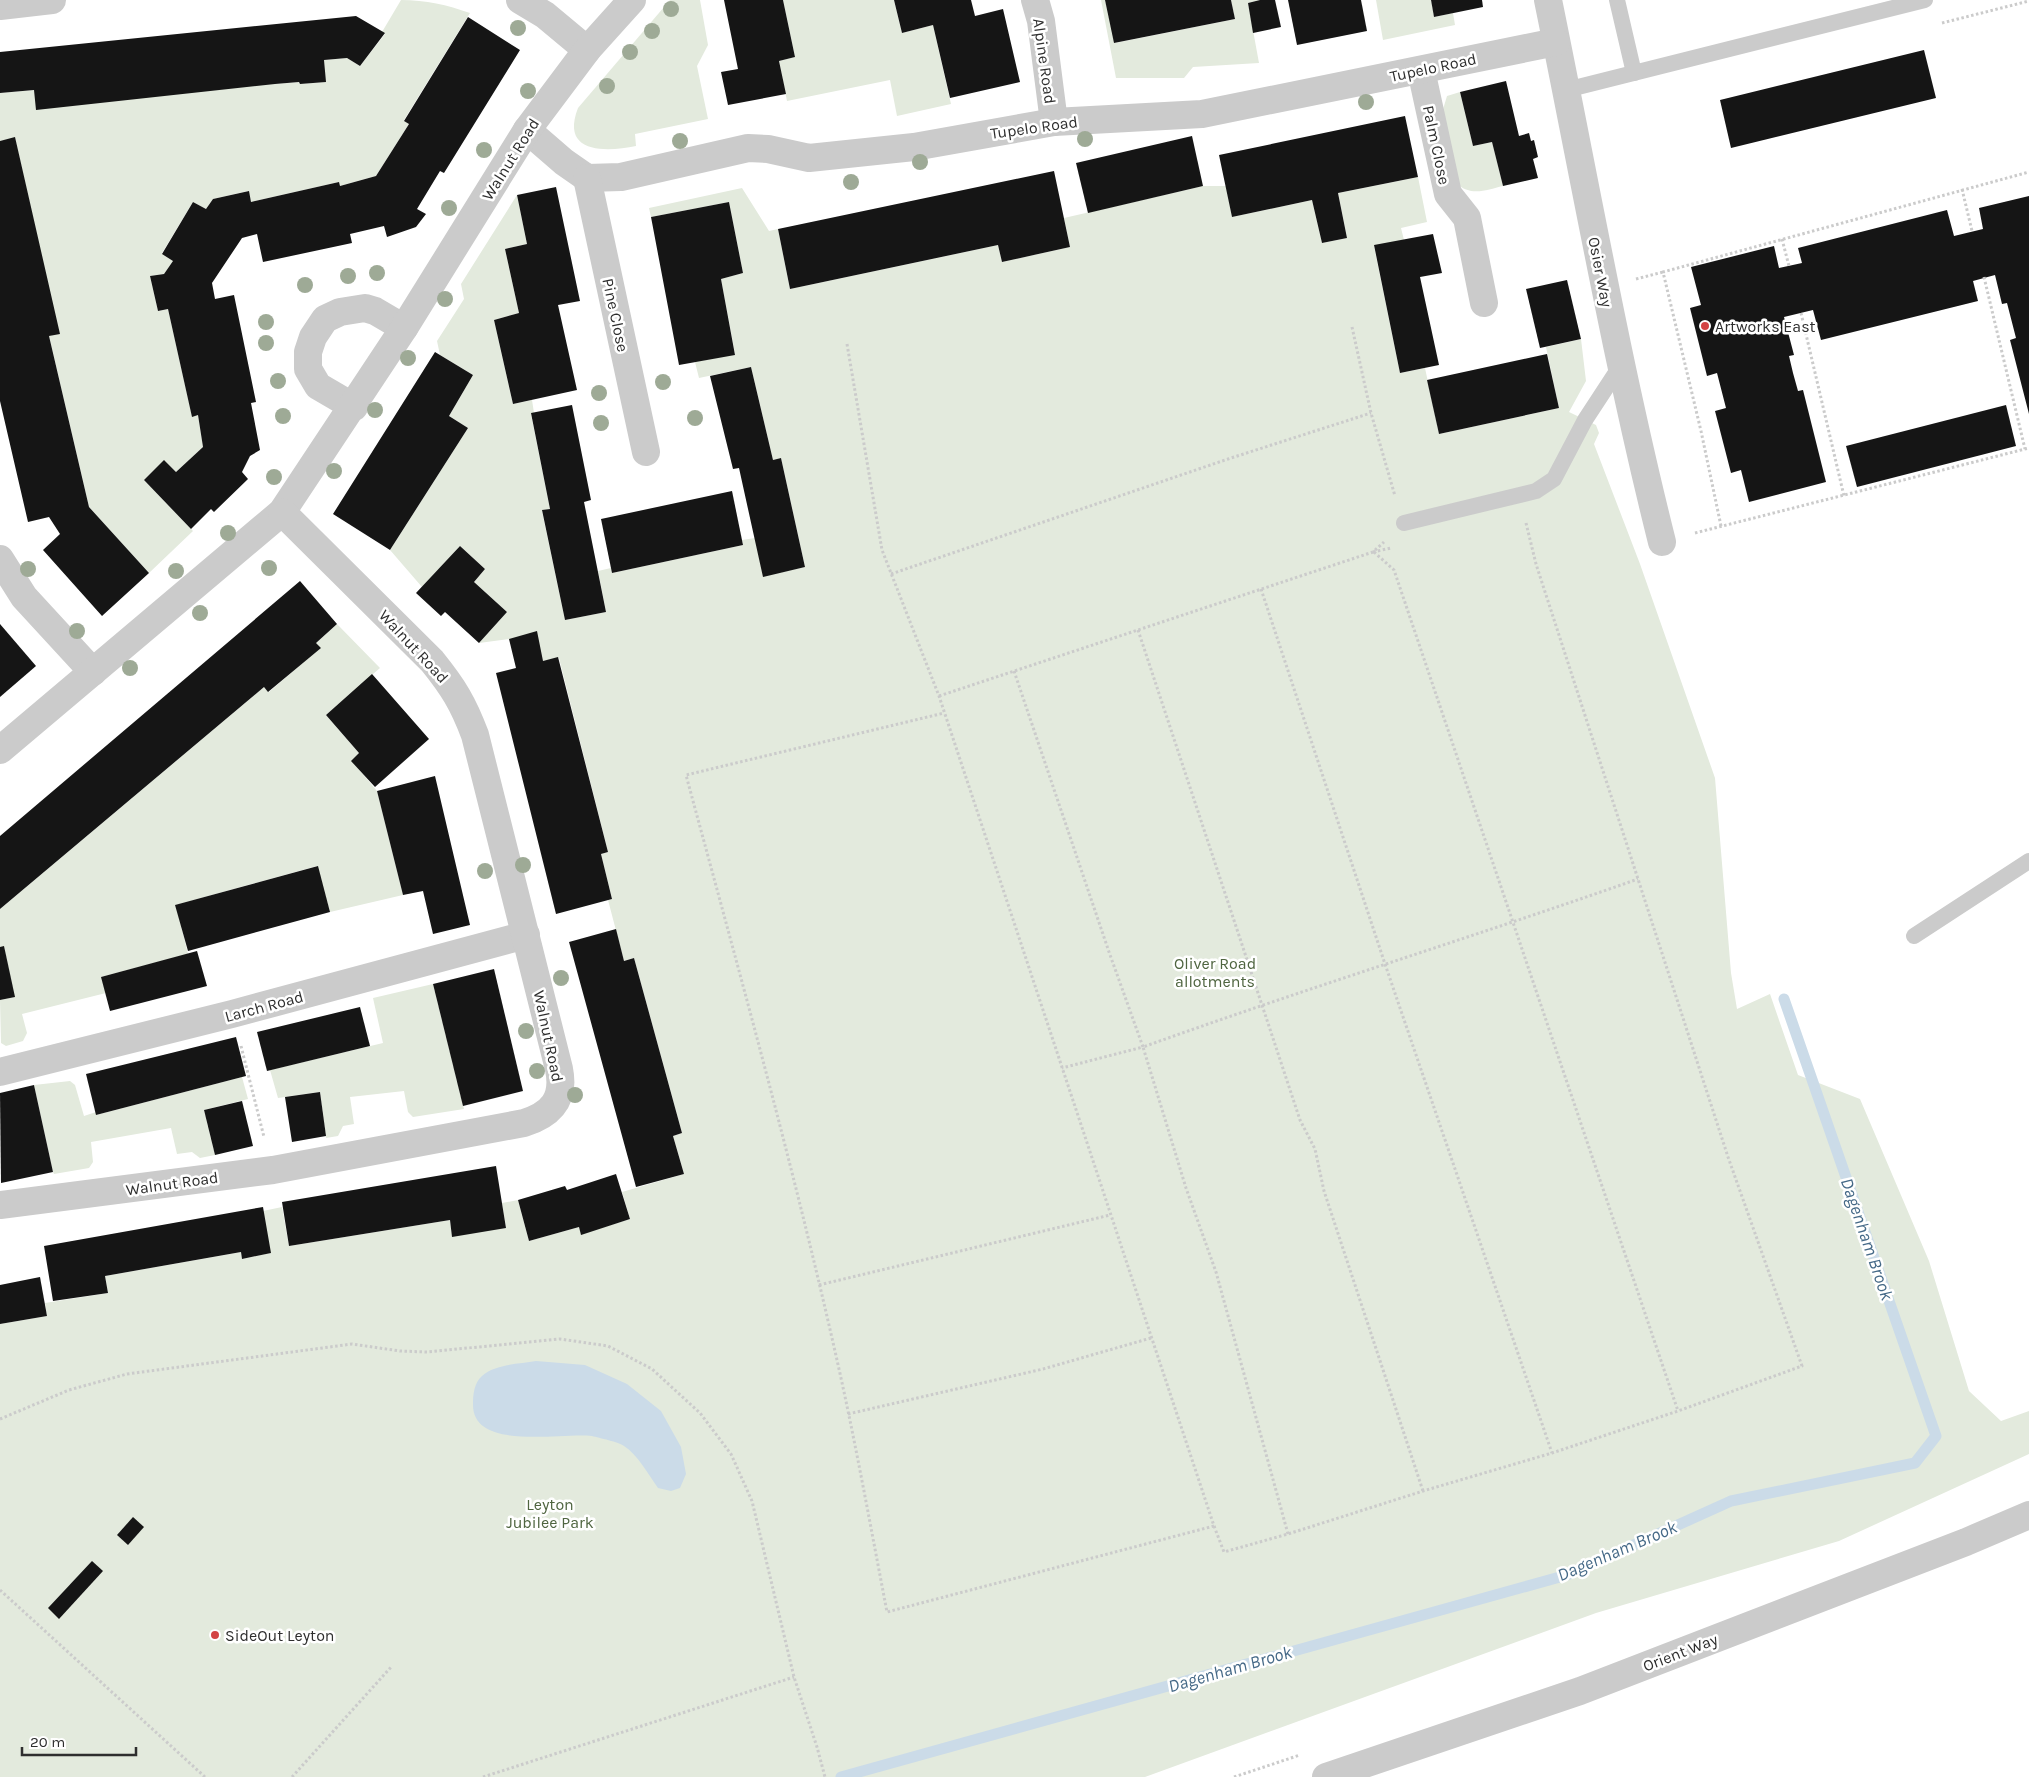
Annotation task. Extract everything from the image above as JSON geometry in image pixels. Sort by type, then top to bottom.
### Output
[{"type":"street","points":[[0,6],[52,0]]},
{"type":"street","points":[[520,0],[545,15],[587,50]]},
{"type":"street","name":"Walnut Road","points":[[0,750],[282,512],[354,407],[527,130],[587,50],[632,0]]},
{"type":"street","name":"Alpine Road","points":[[1035,0],[1041,21],[1054,122]]},
{"type":"street","name":"Osier Way","points":[[1548,0],[1638,447],[1662,542]]},
{"type":"street","name":"Tupelo Road","points":[[587,178],[621,177],[748,148],[768,149],[809,158],[914,147],[1054,122],[1202,114],[1556,42]]},
{"type":"street","name":"Palm Close","points":[[1421,70],[1448,194],[1467,218],[1484,303]]},
{"type":"street","points":[[527,130],[564,162],[587,178]]},
{"type":"street","name":"Pine Close","points":[[587,178],[646,452]]},
{"type":"street","points":[[354,407],[318,386],[308,370],[308,352],[313,337],[325,319],[340,312],[365,308],[375,311],[404,328]]},
{"type":"street","name":"Walnut Road","points":[[0,1206],[273,1170],[524,1123],[536,1119],[547,1112],[557,1101],[562,1084],[475,734],[465,707],[432,661],[282,512]]},
{"type":"street","points":[[0,559],[24,597],[92,672]]},
{"type":"street","name":"Larch Road","points":[[0,1072],[232,1014],[526,935]]},
{"type":"street","name":"Orient Way","points":[[1326,1777],[1580,1691],[1957,1546],[2029,1515]]},
{"type":"lane","points":[[1617,0],[1634,73]]},
{"type":"lane","points":[[1566,90],[1925,0]]},
{"type":"lane","points":[[1404,523],[1536,491],[1554,479],[1586,420],[1621,365]]},
{"type":"lane","points":[[1914,936],[2029,861]]},
{"type":"path","points":[[1937,24],[2029,2]]},
{"type":"path","points":[[1635,280],[2029,172]]},
{"type":"path","points":[[1962,189],[1972,231]]},
{"type":"path","points":[[1782,239],[1789,266]]},
{"type":"path","points":[[1663,272],[1722,526]]},
{"type":"path","points":[[1662,542],[2027,448],[1984,277]]},
{"type":"path","points":[[1801,313],[1844,496]]},
{"type":"path","points":[[1352,327],[1371,414],[1404,523],[1373,552]]},
{"type":"path","points":[[847,344],[882,550],[939,696],[1151,1338],[1224,1552],[1552,1454],[1802,1366],[1728,1157],[1536,564],[1524,516]]},
{"type":"path","points":[[891,574],[1228,459],[1371,414]]},
{"type":"path","points":[[939,696],[1373,552],[1397,547]]},
{"type":"path","points":[[1373,552],[1394,570],[1678,1411]]},
{"type":"path","points":[[1261,589],[1385,964],[1552,1454]]},
{"type":"path","points":[[1138,630],[1300,1120],[1315,1149],[1324,1191],[1423,1491]]},
{"type":"path","points":[[1014,671],[1109,952],[1143,1046],[1186,1188],[1216,1272],[1288,1534]]},
{"type":"path","points":[[944,713],[686,775],[777,1116],[819,1285],[848,1414],[887,1612],[1214,1526]]},
{"type":"path","points":[[1062,1068],[1143,1046],[1261,1004],[1513,923],[1638,879]]},
{"type":"path","points":[[232,1014],[273,1170]]},
{"type":"path","points":[[819,1285],[1110,1214]]},
{"type":"path","points":[[0,1419],[69,1390],[127,1374],[352,1344],[400,1351],[427,1352],[560,1338],[608,1346],[652,1369],[700,1413],[732,1454],[752,1501],[794,1677],[825,1777]]},
{"type":"path","points":[[848,1414],[1043,1370],[1151,1338]]},
{"type":"path","points":[[0,1590],[205,1777]]},
{"type":"path","points":[[292,1777],[392,1666]]},
{"type":"path","points":[[483,1777],[794,1677]]},
{"type":"green space","points":[[401,0],[436,4],[470,13],[404,120],[409,124],[376,176],[340,186],[339,182],[251,202],[248,191],[213,199],[206,209],[193,202],[162,253],[173,261],[164,274],[150,276],[158,311],[168,309],[192,416],[198,415],[203,447],[176,472],[164,461],[144,480],[193,531],[149,573],[89,507],[49,336],[59,333],[15,138],[0,141],[0,93],[34,90],[325,82],[324,60],[347,58],[360,66],[385,34],[382,32]]},
{"type":"green space","points":[[670,0],[700,0],[708,45],[697,66],[708,119],[635,134],[636,146],[600,149],[581,142],[575,134],[574,123],[578,108]]},
{"type":"green space","points":[[783,0],[894,0],[902,33],[933,25],[951,104],[897,116],[890,80],[787,101],[779,61],[795,57]]},
{"type":"green space","points":[[1101,0],[1105,0],[1115,43],[1235,19],[1231,0],[1260,0],[1248,3],[1259,63],[1193,67],[1184,78],[1116,78]]},
{"type":"green space","points":[[1376,0],[1431,0],[1434,17],[1453,13],[1455,25],[1383,40]]},
{"type":"green space","points":[[1460,92],[1473,146],[1492,142],[1503,186],[1473,191],[1467,190],[1456,183],[1441,116],[1447,96]]},
{"type":"green space","name":"Oliver Road allotments","points":[[1418,177],[1427,222],[1401,228],[1404,240],[1374,246],[1400,373],[1425,368],[1439,434],[1559,408],[1546,347],[1581,339],[1586,381],[1569,412],[1596,425],[1599,433],[1594,444],[1640,564],[1715,778],[1731,973],[1737,1009],[1770,994],[1798,1075],[1860,1099],[1929,1261],[1969,1391],[2001,1421],[2029,1411],[2029,1454],[1839,1541],[1596,1613],[1145,1777],[0,1777],[0,1324],[47,1316],[45,1303],[108,1293],[105,1276],[241,1252],[242,1259],[270,1253],[263,1211],[282,1207],[289,1246],[450,1220],[452,1236],[506,1227],[502,1203],[518,1200],[529,1241],[579,1227],[581,1234],[630,1219],[622,1192],[684,1174],[673,1136],[682,1133],[634,958],[624,961],[608,900],[612,899],[601,854],[608,852],[559,658],[543,661],[509,639],[479,643],[507,612],[474,582],[485,569],[460,546],[422,587],[390,550],[468,428],[449,416],[473,375],[440,355],[437,341],[464,299],[461,284],[517,195],[527,244],[505,249],[519,313],[494,320],[513,404],[532,400],[534,413],[531,414],[550,509],[542,511],[565,620],[606,612],[598,571],[611,568],[612,573],[743,545],[742,540],[755,538],[763,576],[805,567],[781,458],[773,460],[751,367],[699,378],[695,362],[735,354],[721,279],[743,273],[729,202],[651,217],[649,208],[742,188],[769,231],[778,229],[790,289],[998,245],[1002,262],[1070,247],[1064,218],[1203,186],[1226,186],[1232,217],[1312,200],[1322,243],[1347,238],[1338,193]]},
{"type":"green space","points":[[337,624],[380,668],[326,715],[359,753],[352,761],[377,791],[403,895],[330,912],[317,866],[176,905],[188,954],[101,977],[106,993],[22,1014],[27,1033],[23,1041],[6,1046],[1,1043],[0,1000],[14,997],[4,947],[0,947],[0,909],[264,687],[269,692],[320,648],[316,643]]},
{"type":"green space","points":[[433,984],[464,1109],[413,1117],[408,1112],[404,1091],[350,1097],[354,1124],[343,1126],[338,1136],[326,1138],[320,1092],[278,1098],[270,1070],[383,1043],[373,998]]},
{"type":"green space","points":[[242,1077],[248,1099],[204,1110],[215,1155],[200,1158],[192,1152],[177,1154],[171,1128],[91,1142],[93,1162],[89,1168],[54,1174],[34,1085],[70,1081],[75,1085],[84,1116],[96,1112],[96,1115]]},
{"type":"water","points":[[536,1361],[585,1365],[627,1384],[661,1411],[681,1447],[686,1474],[680,1488],[671,1491],[658,1488],[634,1454],[624,1446],[614,1442],[592,1436],[521,1436],[502,1434],[487,1429],[477,1419],[473,1404],[474,1389],[479,1379],[487,1372],[500,1367]]},
{"type":"building","points":[[724,0],[783,0],[795,57],[779,61],[786,94],[728,105],[721,72],[738,69]]},
{"type":"building","points":[[894,0],[971,0],[975,16],[1003,9],[1020,82],[950,98],[933,25],[902,33]]},
{"type":"building","points":[[1105,0],[1231,0],[1235,19],[1114,43]]},
{"type":"building","points":[[1260,0],[1275,0],[1281,27],[1253,33],[1248,3]]},
{"type":"building","points":[[1288,0],[1361,0],[1367,31],[1297,45]]},
{"type":"building","points":[[1431,0],[1482,0],[1483,7],[1434,17]]},
{"type":"building","points":[[356,16],[385,33],[360,66],[347,58],[324,60],[326,82],[275,84],[36,110],[34,90],[0,93],[0,52]]},
{"type":"building","points":[[468,17],[520,50],[444,173],[440,171],[417,209],[426,214],[416,227],[387,237],[384,226],[350,234],[352,243],[263,262],[257,234],[242,238],[212,283],[215,299],[234,295],[256,402],[251,403],[260,450],[250,456],[242,472],[248,479],[214,512],[211,509],[191,529],[144,480],[164,460],[176,472],[203,447],[198,415],[192,417],[168,309],[158,311],[150,276],[164,274],[173,261],[162,254],[193,202],[206,209],[213,199],[249,191],[251,202],[339,182],[340,186],[376,176],[409,124],[404,121]]},
{"type":"building","points":[[1924,50],[1936,98],[1731,148],[1720,100]]},
{"type":"building","points":[[1506,81],[1519,136],[1529,133],[1531,141],[1534,140],[1538,157],[1533,159],[1538,178],[1503,186],[1492,142],[1473,146],[1460,92]]},
{"type":"building","points":[[1405,116],[1418,177],[1338,193],[1347,238],[1322,243],[1312,200],[1232,217],[1219,155]]},
{"type":"building","points":[[1192,136],[1203,186],[1088,213],[1076,163]]},
{"type":"building","points":[[15,137],[60,334],[49,336],[89,507],[149,573],[102,616],[43,550],[60,534],[49,517],[28,522],[0,401],[0,141]]},
{"type":"building","points":[[1054,171],[1070,247],[1002,262],[998,245],[790,289],[778,229]]},
{"type":"building","points":[[556,187],[580,301],[558,305],[577,390],[513,404],[494,320],[519,313],[505,249],[527,244],[517,195]]},
{"type":"building","points":[[2029,196],[2029,414],[2010,340],[2016,338],[2007,303],[2002,304],[1995,275],[1973,281],[1978,301],[1821,340],[1813,310],[1784,317],[1794,355],[1789,356],[1793,373],[1798,391],[1803,390],[1826,482],[1749,502],[1741,470],[1731,473],[1715,411],[1726,408],[1717,373],[1707,376],[1690,308],[1701,305],[1691,267],[1774,246],[1779,268],[1802,263],[1798,248],[1947,210],[1954,236],[1983,229],[1979,208]]},
{"type":"building","points":[[729,202],[743,273],[721,279],[735,355],[679,365],[651,217]]},
{"type":"building","points":[[1433,234],[1442,273],[1420,277],[1439,365],[1400,373],[1374,245]]},
{"type":"building","points":[[1567,280],[1581,339],[1540,348],[1526,289]]},
{"type":"building","points":[[435,352],[473,375],[449,416],[468,428],[390,550],[333,514]]},
{"type":"building","points":[[1547,354],[1559,408],[1439,434],[1427,380]]},
{"type":"building","points":[[751,367],[773,460],[781,458],[805,567],[763,577],[739,468],[733,469],[710,376]]},
{"type":"building","points":[[572,405],[591,500],[584,502],[606,612],[565,620],[542,510],[550,509],[531,413]]},
{"type":"building","points":[[2006,405],[2016,446],[1857,487],[1846,446]]},
{"type":"building","points":[[732,491],[743,545],[612,573],[601,519]]},
{"type":"building","points":[[460,546],[485,569],[474,582],[507,612],[479,643],[445,612],[441,616],[416,593]]},
{"type":"building","points":[[300,581],[337,624],[316,643],[321,648],[268,692],[264,687],[0,909],[0,836]]},
{"type":"building","points":[[0,624],[36,666],[0,697]]},
{"type":"building","points":[[537,631],[543,661],[558,657],[608,852],[601,854],[612,899],[556,914],[496,673],[516,668],[509,639]]},
{"type":"building","points":[[372,674],[429,739],[375,787],[351,761],[359,753],[326,715]]},
{"type":"building","points":[[435,776],[470,925],[433,934],[423,891],[403,895],[377,791]]},
{"type":"building","points":[[318,866],[330,912],[188,951],[175,905]]},
{"type":"building","points":[[616,929],[624,961],[634,958],[682,1133],[673,1136],[684,1174],[636,1187],[569,942]]},
{"type":"building","points":[[4,946],[15,997],[0,1000],[0,947]]},
{"type":"building","points":[[197,951],[207,986],[110,1011],[101,977]]},
{"type":"building","points":[[494,969],[523,1091],[463,1106],[433,984]]},
{"type":"building","points":[[360,1007],[370,1046],[267,1071],[257,1032]]},
{"type":"building","points":[[236,1037],[246,1076],[96,1115],[86,1074]]},
{"type":"building","points":[[34,1085],[53,1172],[1,1183],[0,1093]]},
{"type":"building","points":[[320,1092],[326,1136],[292,1142],[285,1097]]},
{"type":"building","points":[[242,1101],[253,1146],[215,1155],[204,1110]]},
{"type":"building","points":[[496,1166],[506,1228],[452,1237],[450,1220],[289,1246],[282,1202]]},
{"type":"building","points":[[616,1174],[630,1219],[581,1235],[579,1227],[529,1241],[518,1200],[565,1186],[567,1190]]},
{"type":"building","points":[[263,1207],[271,1253],[242,1259],[241,1252],[105,1276],[108,1293],[53,1301],[44,1246]]},
{"type":"building","points":[[40,1277],[47,1316],[0,1324],[0,1285]]},
{"type":"building","points":[[133,1517],[144,1527],[128,1545],[117,1535]]},
{"type":"building","points":[[92,1561],[103,1571],[59,1619],[48,1608]]},
{"type":"waterway","name":"Dagenham Brook","points":[[841,1777],[1567,1575],[1731,1501],[1915,1463],[1936,1436],[1784,999]]},
{"type":"place","name":"Artworks East","points":[[1705,326]]},
{"type":"place","name":"SideOut Leyton","points":[[215,1635]]},
{"type":"park label","name":"Leyton Jubilee Park","points":[[550,1513]]}]
